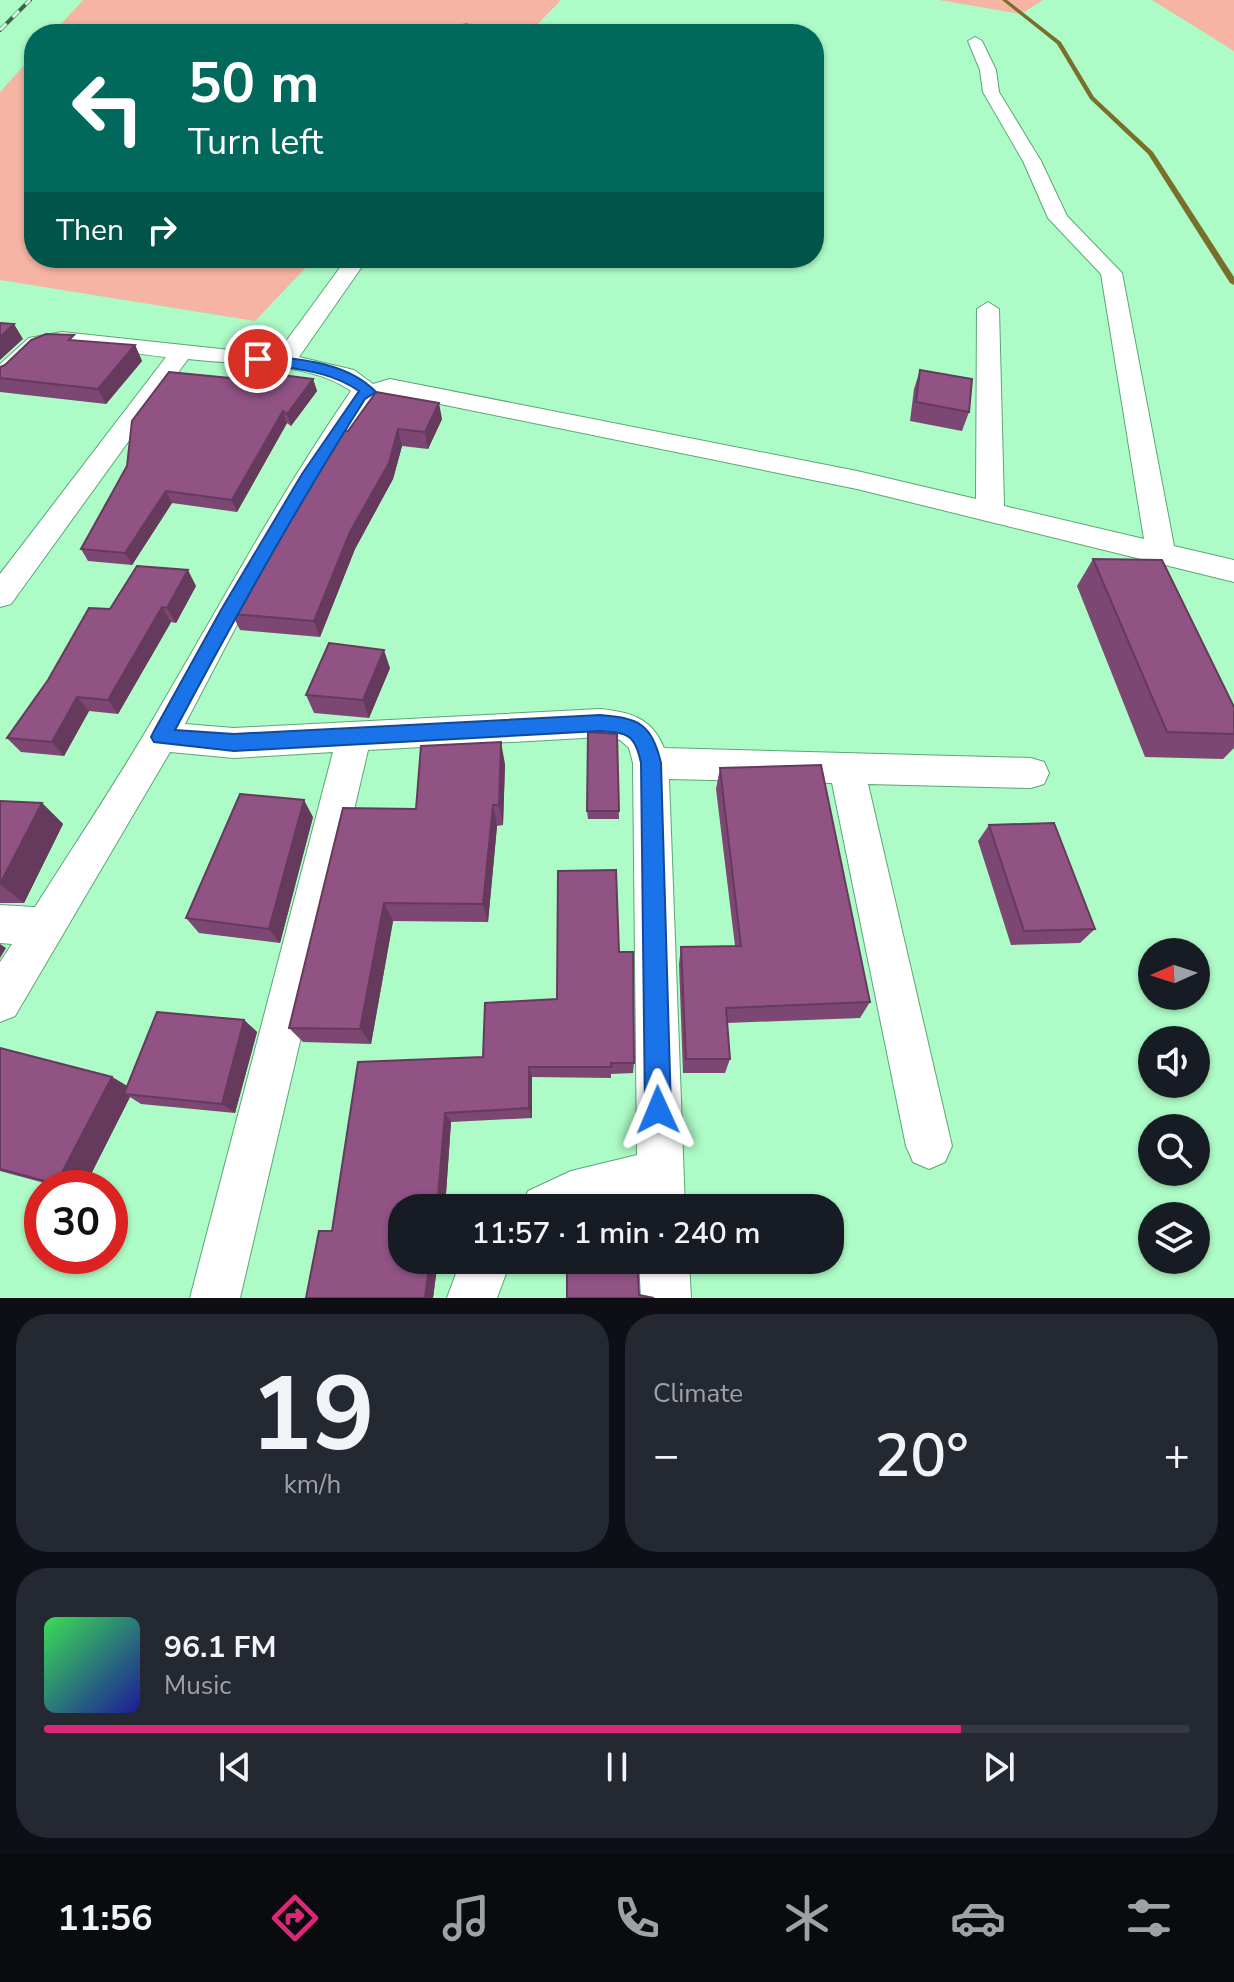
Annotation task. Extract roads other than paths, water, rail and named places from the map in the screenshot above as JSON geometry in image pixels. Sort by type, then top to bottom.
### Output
[{"type":"street","points":[[975,41],[988,70],[991,92],[1032,161],[1058,218],[1111,273],[1161,553]]},
{"type":"street","points":[[283,362],[351,268]]},
{"type":"street","points":[[988,309],[990,512]]},
{"type":"street","points":[[0,377],[28,349],[49,339],[183,350],[307,365],[345,375],[369,392]]},
{"type":"street","points":[[0,596],[183,350]]},
{"type":"street","points":[[0,1001],[161,737],[227,615],[310,474],[360,396],[369,392],[390,386],[857,480],[1234,571]]},
{"type":"street","points":[[161,737],[234,743],[620,725],[637,731],[647,741],[651,763],[660,1190],[589,1194]]},
{"type":"street","points":[[215,1298],[354,737]]},
{"type":"street","points":[[651,763],[1031,773]]},
{"type":"street","points":[[846,766],[929,1146]]},
{"type":"street","points":[[0,924],[43,927]]},
{"type":"street","points":[[472,1298],[481,1274]]},
{"type":"street","points":[[665,1274],[666,1298]]},
{"type":"waterway","points":[[1004,0],[1059,43],[1092,98],[1151,153],[1234,283]]},
{"type":"railway","points":[[0,30],[30,0]]}]
